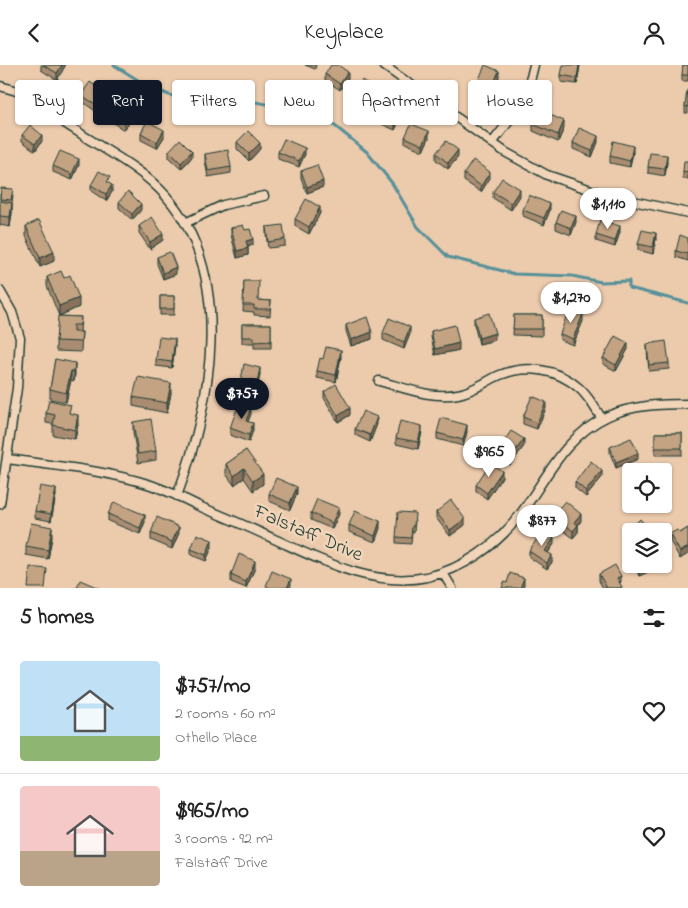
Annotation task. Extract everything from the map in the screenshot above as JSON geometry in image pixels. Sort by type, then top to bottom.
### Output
[{"type":"street","points":[[383,65],[492,143],[526,164],[563,181],[606,195],[688,213]]},
{"type":"street","points":[[492,143],[515,115],[525,98],[534,65]]},
{"type":"street","points":[[0,86],[38,101],[62,121],[153,182],[166,195],[185,223],[201,256],[209,303],[209,370],[196,439],[177,496]]},
{"type":"street","points":[[185,223],[223,205],[264,196]]},
{"type":"street","points":[[0,291],[12,312],[20,338],[17,388],[0,505]]},
{"type":"street","points":[[380,381],[424,394],[446,395],[467,391],[499,375],[515,370],[540,369],[554,373],[572,383],[591,402],[602,419]]},
{"type":"street","name":"Falstaff Drive","points":[[6,459],[115,475],[146,484],[352,573],[372,577],[426,578],[443,573],[478,555],[508,529],[519,516],[564,449],[602,419],[626,410],[646,406],[688,404]]},
{"type":"street","points":[[443,573],[452,588]]},
{"type":"building","points":[[43,65],[62,65],[57,73]]},
{"type":"building","points":[[331,65],[338,65],[348,72],[340,84],[325,74]]},
{"type":"building","points":[[485,65],[499,71],[495,80],[479,80]]},
{"type":"building","points":[[563,65],[579,65],[577,78],[561,75]]},
{"type":"building","points":[[683,65],[688,65],[688,75],[682,75]]},
{"type":"building","points":[[90,82],[93,84],[93,102],[83,96],[83,92]]},
{"type":"building","points":[[688,90],[688,107],[685,106]]},
{"type":"building","points":[[552,116],[564,121],[558,135],[535,125],[552,125]]},
{"type":"building","points":[[30,125],[42,135],[35,144],[22,135]]},
{"type":"building","points":[[145,125],[155,125],[164,130],[157,142],[141,133]]},
{"type":"building","points":[[411,125],[429,131],[423,145],[405,137]]},
{"type":"building","points":[[579,128],[598,136],[592,151],[573,143]]},
{"type":"building","points":[[248,131],[260,143],[249,154],[237,142]]},
{"type":"building","points":[[180,139],[192,151],[181,163],[169,151]]},
{"type":"building","points":[[284,139],[305,148],[299,161],[278,152]]},
{"type":"building","points":[[446,141],[458,150],[448,163],[436,153]]},
{"type":"building","points":[[613,141],[633,146],[630,161],[610,156]]},
{"type":"building","points":[[228,150],[231,167],[208,171],[205,154]]},
{"type":"building","points":[[60,151],[79,159],[72,174],[53,166]]},
{"type":"building","points":[[650,153],[667,155],[665,169],[648,167]]},
{"type":"building","points":[[473,160],[490,172],[481,186],[464,174]]},
{"type":"building","points":[[684,161],[688,161],[688,173],[683,172]]},
{"type":"building","points":[[317,165],[323,181],[307,187],[301,171]]},
{"type":"building","points":[[99,171],[110,177],[107,182],[112,185],[106,194],[91,185]]},
{"type":"building","points":[[502,178],[520,189],[511,203],[493,192]]},
{"type":"building","points":[[1,188],[13,189],[11,200],[0,199]]},
{"type":"building","points":[[128,191],[141,204],[132,214],[119,202]]},
{"type":"building","points":[[529,195],[550,204],[544,218],[523,210]]},
{"type":"building","points":[[306,199],[320,207],[309,227],[295,219]]},
{"type":"building","points":[[0,201],[12,203],[10,217],[0,216]]},
{"type":"building","points":[[561,210],[576,216],[571,228],[556,222]]},
{"type":"building","points":[[152,217],[163,234],[150,242],[139,226]]},
{"type":"building","points":[[39,220],[54,252],[40,258],[26,226]]},
{"type":"building","points":[[600,220],[620,226],[615,241],[596,235]]},
{"type":"building","points":[[243,225],[245,230],[250,229],[253,239],[246,241],[248,248],[237,251],[231,228]]},
{"type":"building","points":[[283,225],[285,239],[268,242],[266,227]]},
{"type":"building","points":[[642,230],[656,233],[653,247],[638,244]]},
{"type":"building","points":[[680,235],[688,238],[688,254],[676,251]]},
{"type":"building","points":[[170,252],[176,267],[163,273],[157,257]]},
{"type":"building","points":[[61,271],[64,278],[70,275],[79,298],[59,306],[47,277]]},
{"type":"building","points":[[244,281],[259,281],[258,300],[271,301],[270,309],[254,309],[254,305],[243,305]]},
{"type":"building","points":[[160,296],[174,296],[174,309],[160,309]]},
{"type":"building","points":[[569,309],[583,314],[573,339],[560,334]]},
{"type":"building","points":[[489,313],[495,333],[479,338],[474,318]]},
{"type":"building","points":[[514,315],[542,315],[542,329],[513,329]]},
{"type":"building","points":[[58,316],[81,317],[80,325],[73,325],[73,332],[82,332],[81,342],[56,341]]},
{"type":"building","points":[[367,317],[372,332],[351,340],[346,325]]},
{"type":"building","points":[[389,318],[410,327],[404,342],[383,333]]},
{"type":"building","points":[[242,324],[271,324],[271,341],[254,342],[254,337],[242,337]]},
{"type":"building","points":[[455,325],[459,343],[435,349],[431,331]]},
{"type":"building","points":[[615,336],[628,343],[616,365],[603,358]]},
{"type":"building","points":[[159,337],[175,339],[172,362],[156,360]]},
{"type":"building","points":[[666,341],[669,363],[649,365],[647,344]]},
{"type":"building","points":[[326,347],[341,350],[336,375],[317,371],[320,358],[323,359]]},
{"type":"building","points":[[55,359],[75,363],[74,371],[71,371],[66,393],[50,389]]},
{"type":"building","points":[[244,364],[260,368],[256,388],[240,385]]},
{"type":"building","points":[[138,377],[171,383],[167,403],[133,397]]},
{"type":"building","points":[[336,384],[350,408],[338,416],[324,392]]},
{"type":"building","points":[[532,396],[546,402],[537,423],[523,417]]},
{"type":"building","points":[[49,400],[71,405],[69,413],[78,415],[75,430],[53,425],[55,415],[46,413]]},
{"type":"building","points":[[239,403],[251,407],[246,421],[253,423],[249,435],[230,428]]},
{"type":"building","points":[[363,411],[377,417],[370,435],[355,429]]},
{"type":"building","points":[[441,418],[467,425],[463,440],[437,433]]},
{"type":"building","points":[[151,419],[156,451],[138,454],[133,422]]},
{"type":"building","points":[[400,421],[422,426],[418,442],[396,438]]},
{"type":"building","points":[[511,431],[524,439],[510,458],[498,450]]},
{"type":"building","points":[[655,433],[682,433],[682,448],[655,448]]},
{"type":"building","points":[[631,438],[638,453],[616,462],[610,447]]},
{"type":"building","points":[[246,450],[263,474],[253,481],[244,468],[234,476],[226,464]]},
{"type":"building","points":[[591,461],[602,471],[586,491],[575,482]]},
{"type":"building","points":[[490,463],[502,471],[487,493],[476,485]]},
{"type":"building","points":[[276,478],[297,487],[290,503],[269,494]]},
{"type":"building","points":[[40,486],[56,489],[51,514],[35,511]]},
{"type":"building","points":[[317,499],[339,508],[332,523],[311,513]]},
{"type":"building","points":[[451,500],[465,519],[450,530],[436,512]]},
{"type":"building","points":[[565,501],[581,514],[574,522],[578,525],[573,531],[553,515]]},
{"type":"building","points":[[114,502],[145,515],[140,528],[108,514]]},
{"type":"building","points":[[355,511],[380,521],[375,536],[349,525]]},
{"type":"building","points":[[398,512],[415,513],[411,538],[396,537]]},
{"type":"building","points":[[157,517],[179,527],[172,542],[151,533]]},
{"type":"building","points":[[31,523],[52,527],[48,550],[26,546]]},
{"type":"building","points":[[688,528],[688,547],[680,552],[672,538],[672,533],[677,530],[680,533]]},
{"type":"building","points":[[543,530],[554,538],[545,551],[552,555],[547,563],[529,551]]},
{"type":"building","points":[[197,534],[212,540],[206,555],[191,549]]},
{"type":"building","points":[[239,554],[255,561],[246,582],[231,575]]},
{"type":"building","points":[[615,565],[621,576],[617,578],[622,587],[607,588],[599,574]]},
{"type":"building","points":[[30,567],[47,569],[45,588],[28,588]]},
{"type":"building","points":[[272,571],[291,579],[287,588],[271,588],[266,586]]},
{"type":"building","points":[[510,573],[524,578],[520,588],[502,588],[504,582],[507,583]]},
{"type":"building","points":[[80,580],[99,588],[77,588]]},
{"type":"waterway","points":[[114,65],[146,85],[169,95],[210,103],[255,102],[297,109],[335,126],[367,152],[392,183],[418,227],[448,257],[515,274],[572,276],[601,282],[629,281],[629,288],[688,303]]}]
